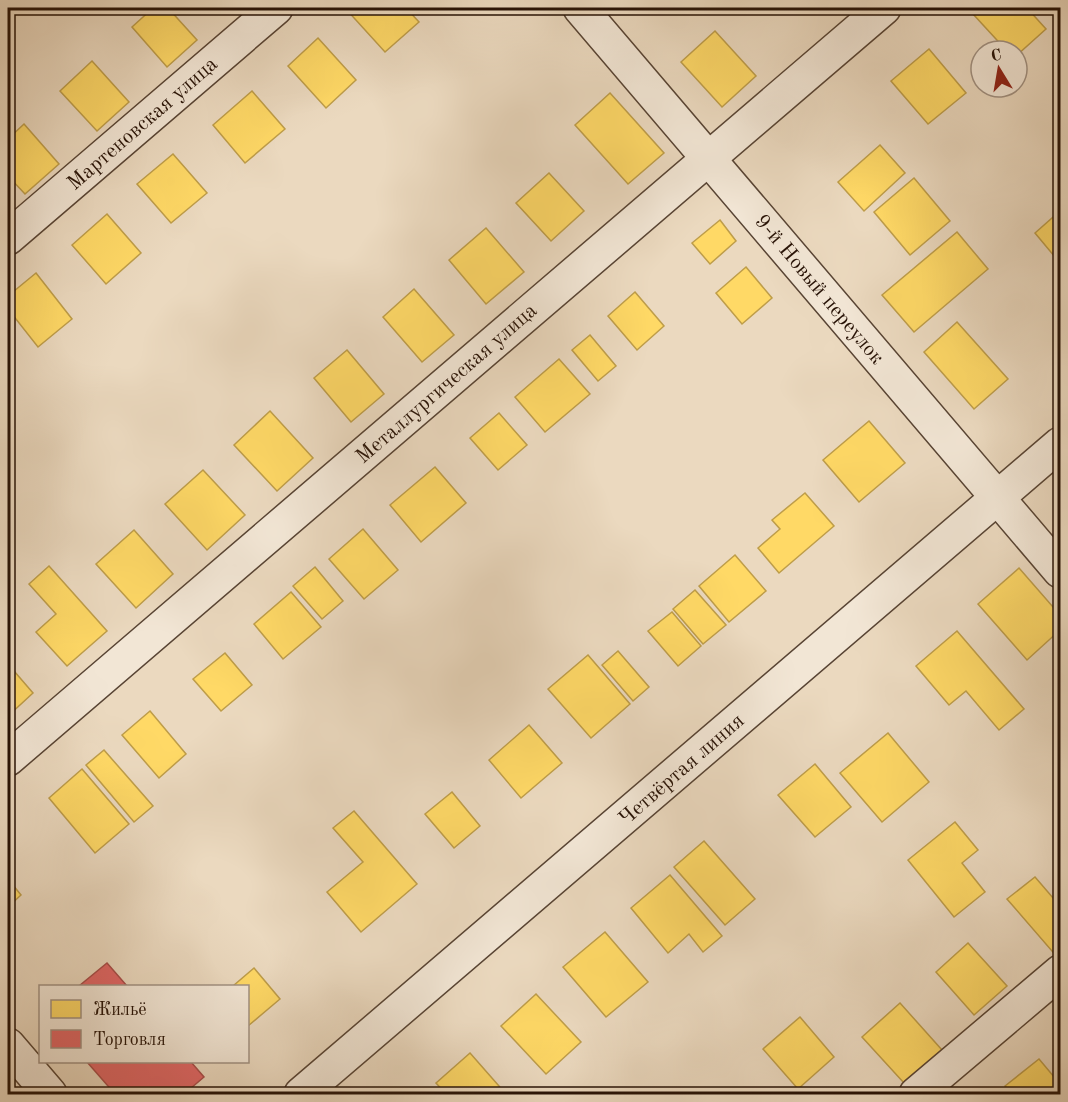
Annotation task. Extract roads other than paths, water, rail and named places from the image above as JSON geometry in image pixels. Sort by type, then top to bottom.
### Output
[{"type":"street","name":"Мартеновская улица","points":[[8,238],[276,8]]},
{"type":"street","name":"9-й Новый переулок","points":[[580,8],[1060,571]]},
{"type":"street","name":"Металлургическая улица","points":[[8,759],[884,8]]},
{"type":"street","name":"Четвёртая линия","points":[[301,1095],[1060,444]]},
{"type":"street","points":[[916,1095],[1060,972]]},
{"type":"street","points":[[8,1045],[50,1095]]}]
